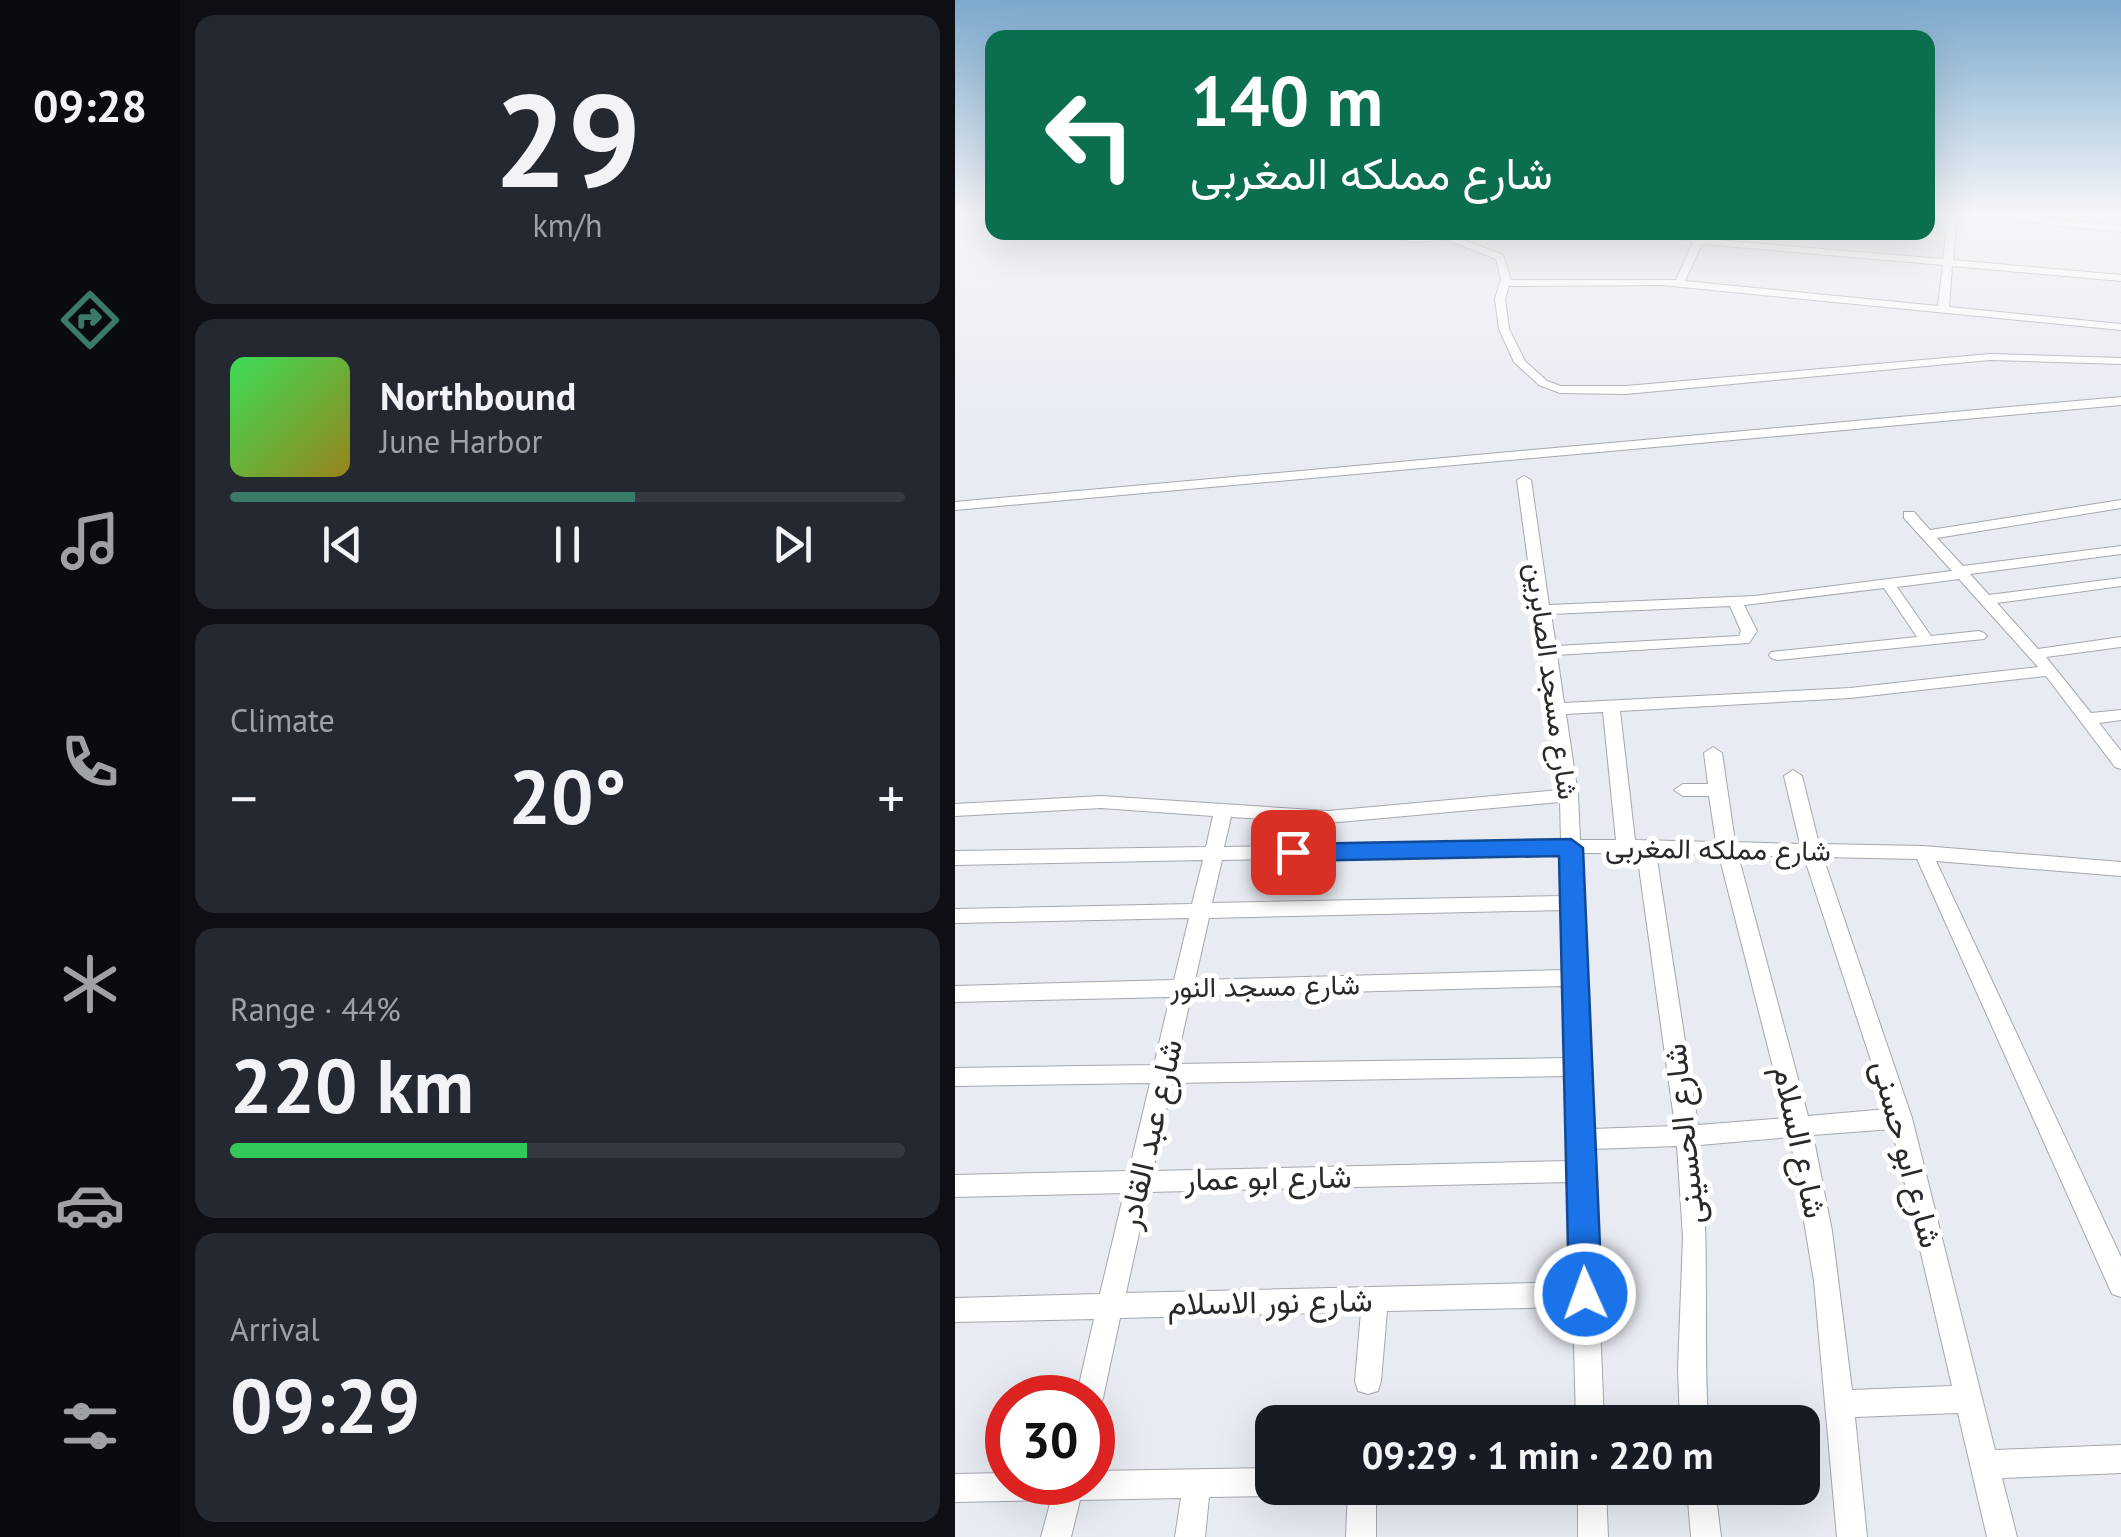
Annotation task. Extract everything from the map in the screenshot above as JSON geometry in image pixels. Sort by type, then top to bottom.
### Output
[{"type":"street","points":[[1505,284],[1500,315],[1520,362],[1543,384],[1579,392],[1990,357],[2121,361]]},
{"type":"street","points":[[1675,284],[2121,326]]},
{"type":"street","points":[[1943,310],[1945,284]]},
{"type":"street","points":[[955,506],[2121,400]]},
{"type":"street","name":"شارع مسجد الصابرين","points":[[1523,480],[1569,794],[1588,1405]]},
{"type":"street","points":[[1927,536],[2121,504]]},
{"type":"street","points":[[1909,515],[2050,671],[2121,763]]},
{"type":"street","points":[[1543,610],[1735,601],[1888,584],[2121,550]]},
{"type":"street","points":[[1986,600],[2121,582]]},
{"type":"street","points":[[1888,584],[1927,640]]},
{"type":"street","points":[[1548,651],[1745,640],[1749,632],[1735,601]]},
{"type":"street","points":[[1777,655],[1979,636]]},
{"type":"street","points":[[2035,654],[2121,642]]},
{"type":"street","points":[[1557,709],[1850,692],[2050,671]]},
{"type":"street","name":"شارع الحسينى","points":[[1611,706],[1686,1136],[1694,1228],[1689,1356],[1692,1405]]},
{"type":"street","points":[[2087,719],[2121,715]]},
{"type":"street","name":"شارع السلام","points":[[1713,753],[1716,790],[1742,924],[1799,1128],[1817,1208],[1851,1537]]},
{"type":"street","name":"شارع ابو حسنى","points":[[1793,776],[1811,850],[1901,1118],[2002,1537]]},
{"type":"street","points":[[1683,790],[1716,790]]},
{"type":"street","points":[[955,810],[1101,802],[1328,817],[1569,794]]},
{"type":"street","name":"شارع عبد القادر","points":[[1094,1375],[1223,812]]},
{"type":"street","name":"شارع مملكه المغربى","points":[[955,858],[1635,847],[1923,853],[2121,869]]},
{"type":"street","points":[[1923,853],[2121,1285]]},
{"type":"street","points":[[955,916],[1573,902]]},
{"type":"street","name":"شارع مسجد النور","points":[[955,994],[1575,978]]},
{"type":"street","points":[[955,1077],[1578,1068]]},
{"type":"street","points":[[1580,1138],[1686,1136],[1901,1118]]},
{"type":"street","name":"شارع ابو عمار","points":[[955,1186],[1581,1171]]},
{"type":"street","name":"شارع نور الاسلام","points":[[955,1310],[1585,1294]]},
{"type":"street","points":[[1368,1381],[1375,1299]]},
{"type":"street","points":[[1838,1404],[1968,1399]]},
{"type":"street","points":[[1985,1466],[2121,1459]]},
{"type":"street","points":[[1115,1483],[1255,1482]]},
{"type":"street","points":[[1191,1537],[1197,1483]]},
{"type":"street","points":[[955,1488],[985,1487]]},
{"type":"street","points":[[1056,1537],[1064,1505]]},
{"type":"street","points":[[1361,1537],[1362,1505]]},
{"type":"street","points":[[1592,1505],[1593,1537]]},
{"type":"street","points":[[1703,1505],[1707,1537]]},
{"type":"route","points":[[1293,852],[1571,848],[1585,1294]]}]
